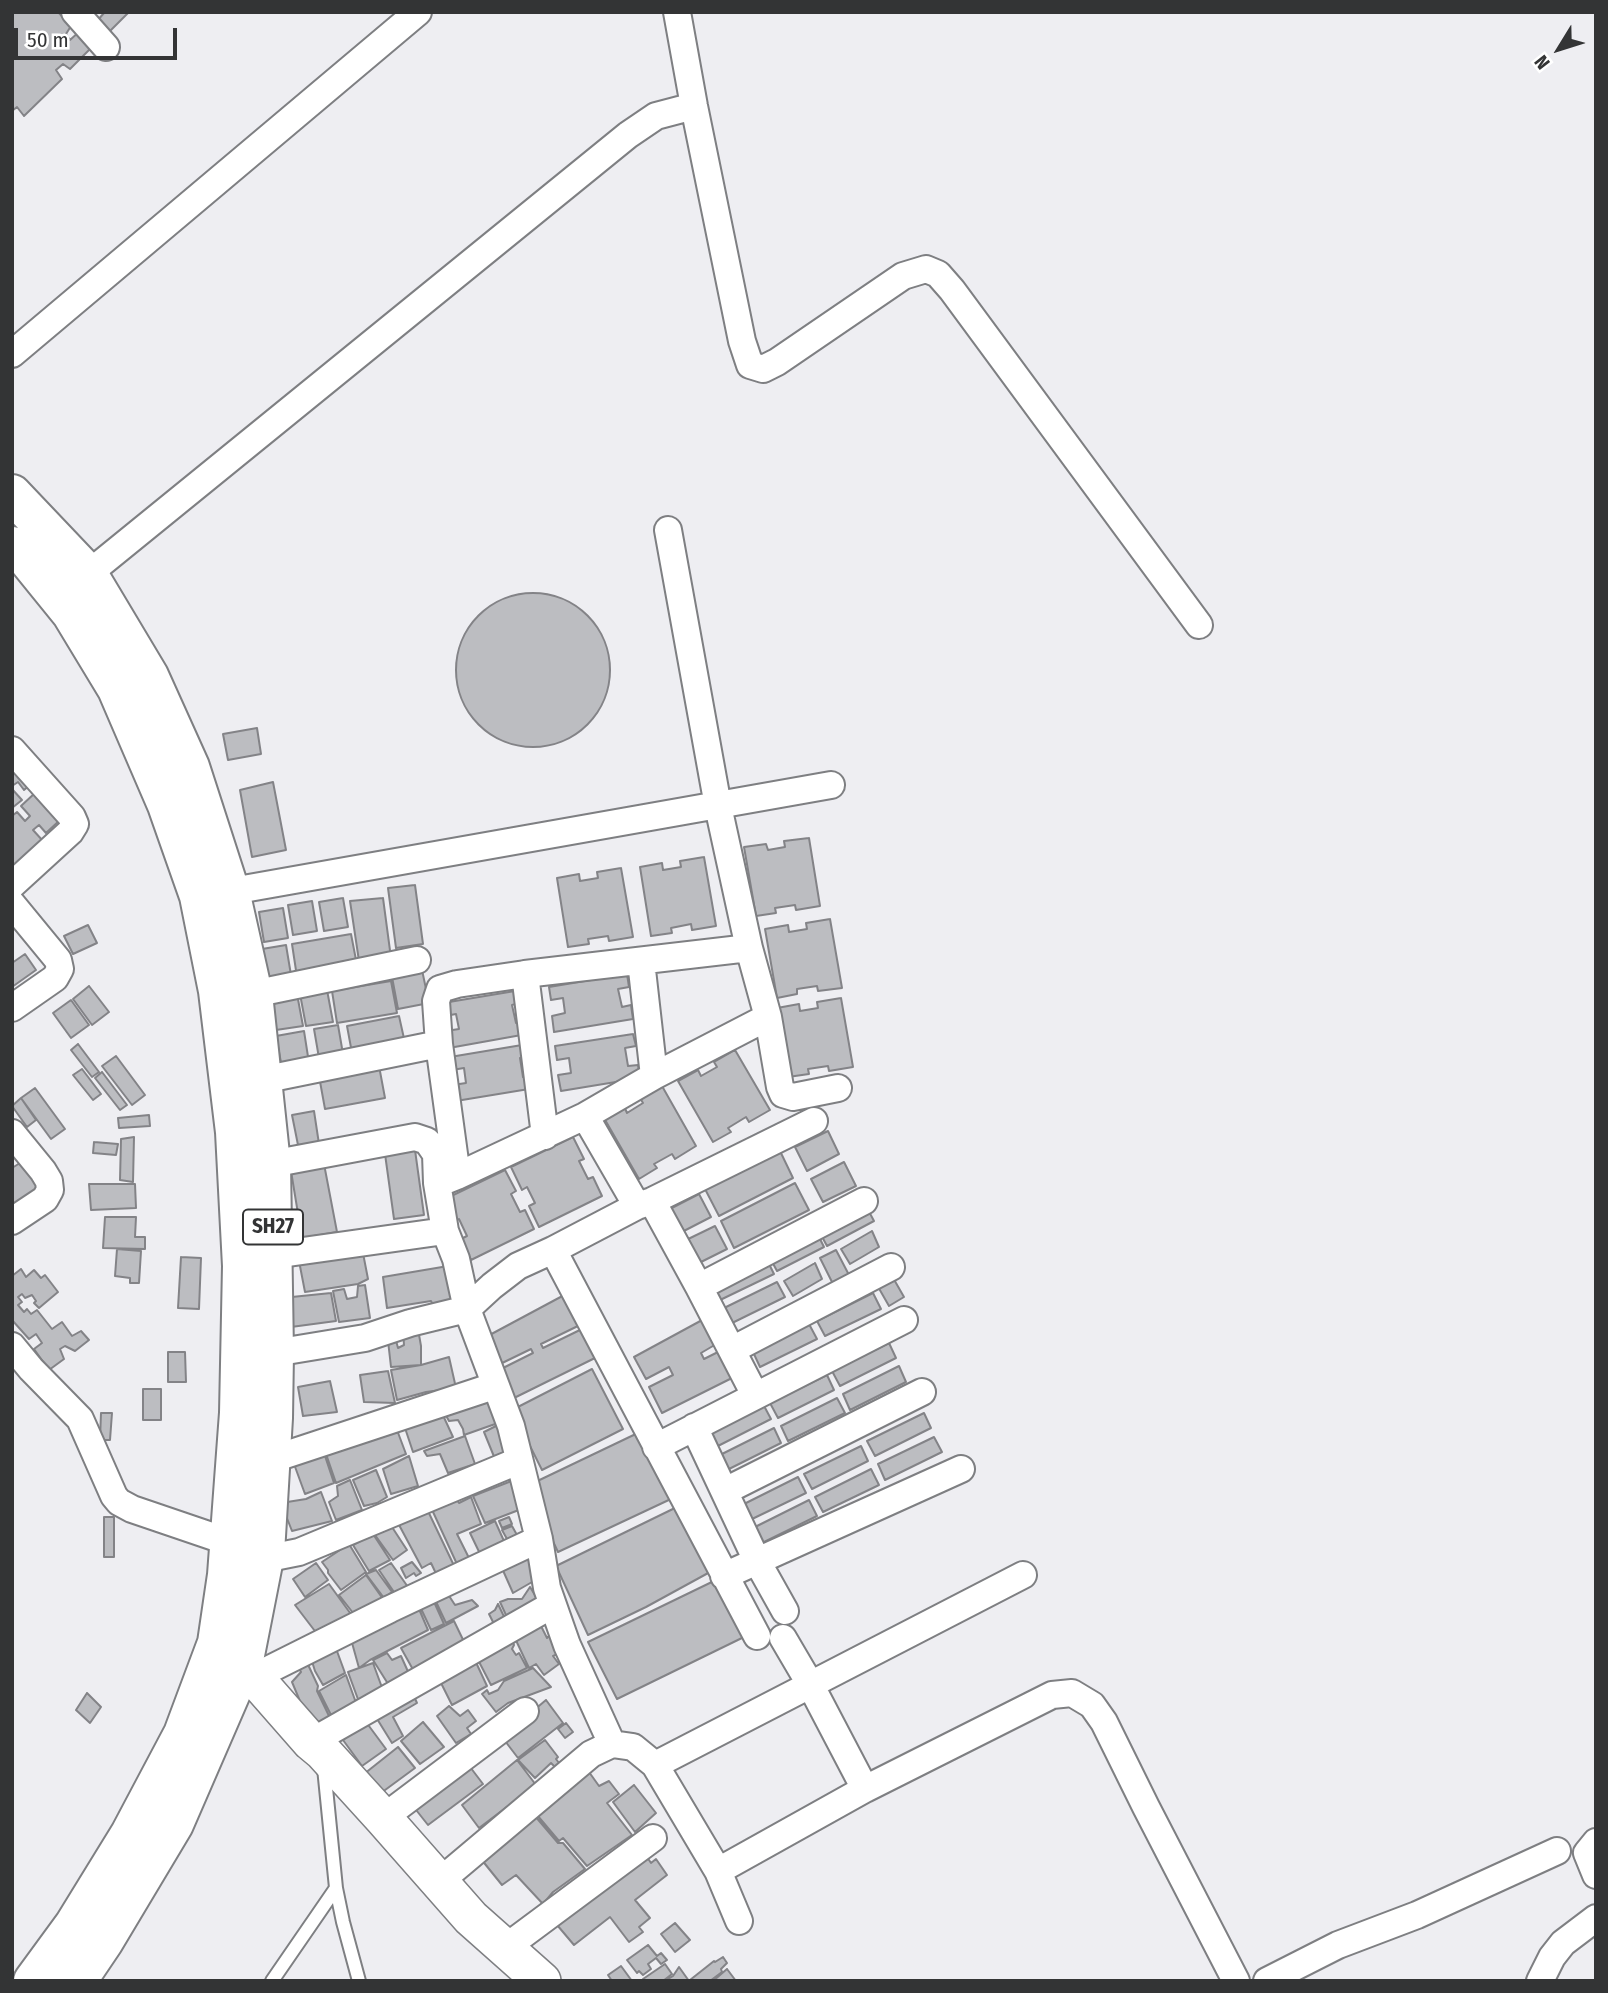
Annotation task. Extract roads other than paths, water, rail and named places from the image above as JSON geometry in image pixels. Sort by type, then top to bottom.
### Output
[{"type":"main road","name":"SH27","points":[[12,494],[88,573],[149,676],[190,766],[214,894],[218,991],[236,1145],[242,1266],[239,1413],[247,1548],[238,1662],[174,1824],[77,1981]]},
{"type":"main road","name":"SH27","points":[[12,546],[28,560],[71,613],[117,689],[167,805],[214,894],[253,994],[271,1164],[274,1353],[270,1460],[247,1548]]},
{"type":"main road","name":"SH27","points":[[33,1981],[74,1925],[130,1834],[183,1734],[238,1662]]},
{"type":"street","points":[[75,12],[106,47]]},
{"type":"street","points":[[12,354],[418,12]]},
{"type":"street","points":[[677,12],[742,341],[750,365],[764,369],[777,362],[903,276],[926,269],[938,274],[1199,625]]},
{"type":"street","points":[[88,573],[628,135],[656,116],[694,106]]},
{"type":"street","points":[[668,530],[718,806],[749,948],[768,1017],[780,1087],[788,1097],[838,1088]]},
{"type":"street","points":[[12,885],[75,824],[72,817],[13,752]]},
{"type":"street","points":[[214,894],[831,785]]},
{"type":"street","points":[[12,904],[58,960],[60,969],[55,978],[12,1008]]},
{"type":"street","points":[[612,1744],[552,1605],[511,1426],[467,1308],[456,1259],[445,1231],[447,1180],[436,1001],[440,989],[457,984],[749,948]]},
{"type":"street","points":[[253,994],[417,960]]},
{"type":"street","points":[[641,961],[654,1076]]},
{"type":"street","points":[[525,974],[545,1136]]},
{"type":"street","points":[[447,1180],[585,1116],[654,1076],[768,1017]]},
{"type":"street","points":[[262,1080],[439,1044]]},
{"type":"street","points":[[585,1116],[699,1287],[754,1395]]},
{"type":"street","points":[[274,1353],[365,1338],[467,1308],[518,1266],[814,1121]]},
{"type":"street","points":[[12,1133],[43,1171],[49,1181],[50,1190],[46,1199],[12,1221]]},
{"type":"street","points":[[271,1164],[415,1137],[426,1141],[436,1154],[447,1180]]},
{"type":"street","points":[[699,1287],[864,1201]]},
{"type":"street","points":[[274,1255],[445,1231]]},
{"type":"street","points":[[553,1250],[724,1576],[810,1684],[864,1789]]},
{"type":"street","points":[[733,1350],[891,1267]]},
{"type":"street","points":[[656,1447],[904,1320]]},
{"type":"street","points":[[12,1346],[80,1419],[119,1503],[247,1548],[279,1556],[299,1552],[518,1461]]},
{"type":"street","points":[[270,1460],[494,1386]]},
{"type":"street","points":[[725,1491],[922,1392]]},
{"type":"street","points":[[694,1427],[757,1561],[785,1611]]},
{"type":"street","points":[[724,1576],[961,1469]]},
{"type":"street","points":[[539,1539],[390,1609],[238,1662],[383,1818],[471,1918],[542,1981]]},
{"type":"street","points":[[655,1765],[1023,1575]]},
{"type":"street","points":[[317,1747],[552,1605]]},
{"type":"street","points":[[718,1871],[864,1789],[1052,1695],[1072,1693],[1092,1705],[1104,1723],[1237,1981]]},
{"type":"street","points":[[383,1818],[524,1711]]},
{"type":"street","points":[[439,1882],[591,1754],[612,1744],[633,1747],[655,1765],[718,1871],[739,1921]]},
{"type":"street","points":[[505,1948],[653,1838]]},
{"type":"street","points":[[1596,1842],[1587,1853],[1596,1875]]},
{"type":"street","points":[[1267,1981],[1338,1945],[1417,1915],[1557,1851]]},
{"type":"street","points":[[1540,1981],[1552,1957],[1563,1943],[1596,1918]]},
{"type":"street","points":[[1548,1981],[1558,1978],[1562,1981]]},
{"type":"lane","points":[[317,1747],[336,1888],[359,1981]]},
{"type":"lane","points":[[272,1981],[336,1888]]}]
